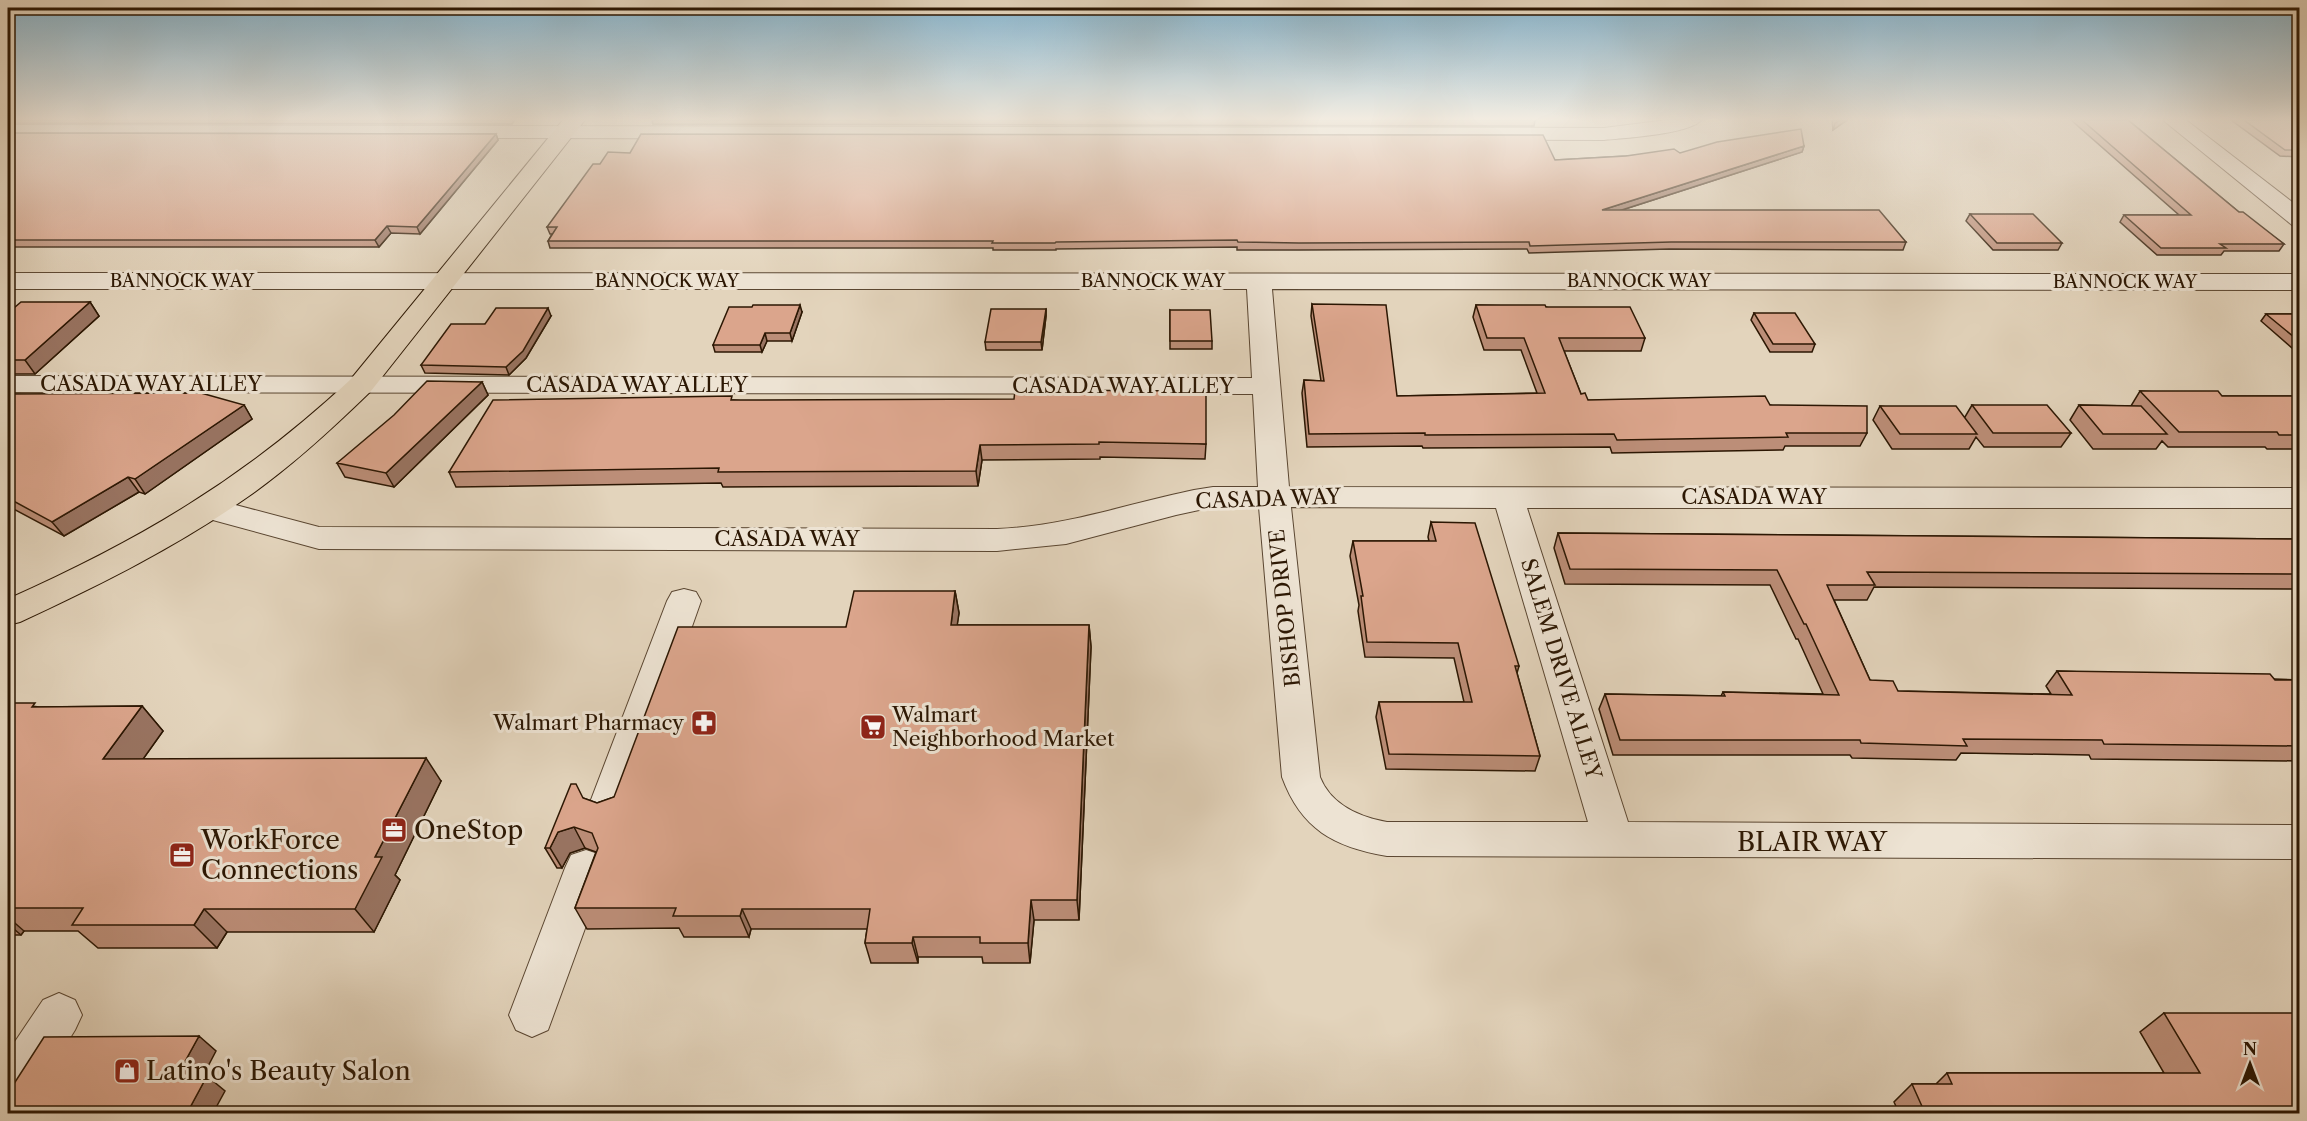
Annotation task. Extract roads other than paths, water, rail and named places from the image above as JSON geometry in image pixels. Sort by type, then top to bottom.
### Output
[{"type":"main road","points":[[8,613],[89,577],[209,509],[271,466],[325,421],[361,385],[532,172]]},
{"type":"street","points":[[2239,172],[2300,220]]},
{"type":"street","name":"BANNOCK WAY","points":[[8,281],[2300,282]]},
{"type":"street","name":"BISHOP DRIVE","points":[[1259,281],[1274,496],[1302,777],[1305,790],[1314,804],[1329,817]]},
{"type":"street","name":"CASADA WAY ALLEY","points":[[8,384],[1266,386]]},
{"type":"street","name":"SALEM DRIVE ALLEY","points":[[1508,496],[1614,841]]},
{"type":"street","name":"CASADA WAY","points":[[209,509],[319,538],[997,540],[1066,533],[1182,501],[1213,497],[2300,498]]},
{"type":"street","points":[[609,805],[684,601]]},
{"type":"street","name":"BLAIR WAY","points":[[1329,817],[1370,837],[1387,840],[2300,842]]},
{"type":"street","points":[[532,1016],[586,868]]},
{"type":"street","points":[[8,1093],[58,1016]]},
{"type":"place","name":"Walmart Pharmacy","points":[[704,723]]},
{"type":"place","name":"Walmart Neighborhood Market","points":[[873,727]]},
{"type":"place","name":"OneStop","points":[[394,830]]},
{"type":"place","name":"WorkForce Connections","points":[[182,855]]},
{"type":"place","name":"Latino's Beauty Salon","points":[[127,1071]]}]
